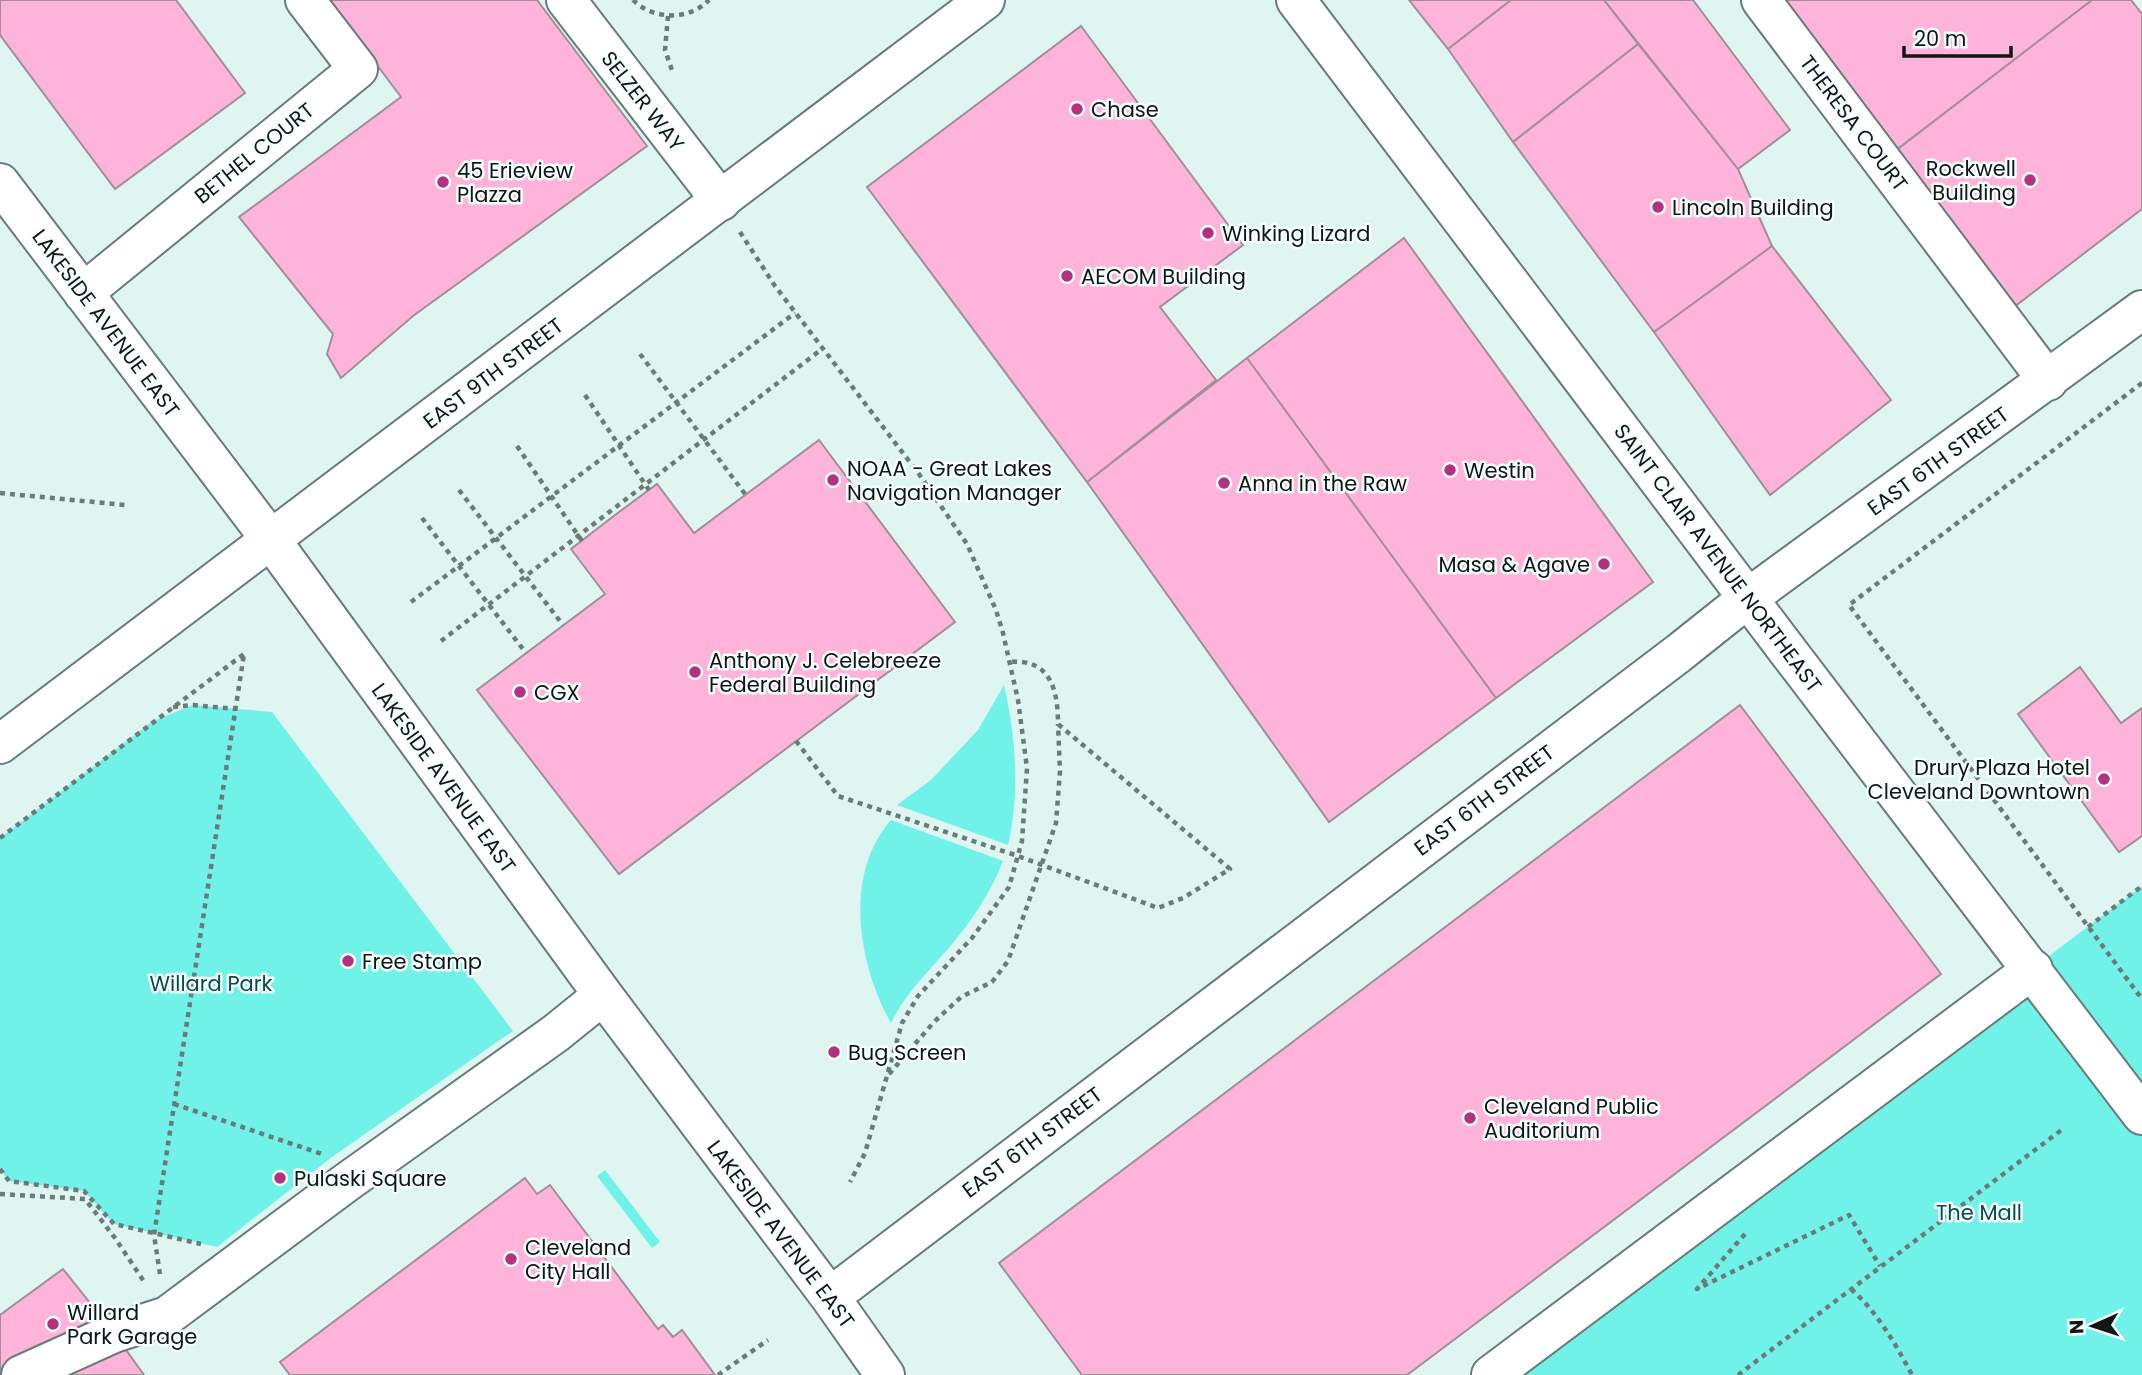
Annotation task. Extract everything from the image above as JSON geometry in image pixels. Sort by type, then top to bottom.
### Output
[{"type":"street","name":"BETHEL COURT","points":[[83,293],[358,69],[305,0]]},
{"type":"street","name":"SELZER WAY","points":[[566,0],[721,201]]},
{"type":"street","name":"EAST 9TH STREET","points":[[0,744],[985,0]]},
{"type":"street","name":"SAINT CLAIR AVENUE NORTHEAST","points":[[1296,0],[2142,1115]]},
{"type":"street","name":"THERESA COURT","points":[[1761,0],[2048,381]]},
{"type":"street","name":"LAKESIDE AVENUE EAST","points":[[0,183],[271,540],[885,1375]]},
{"type":"street","name":"EAST 6TH STREET","points":[[830,1297],[1748,598],[2142,310]]},
{"type":"street","points":[[1491,1375],[2033,969]]},
{"type":"street","points":[[21,1375],[114,1334],[167,1316],[347,1182],[550,1038],[603,995]]},
{"type":"street","points":[[0,1373],[10,1375]]},
{"type":"path","points":[[633,0],[651,12],[668,16],[687,14],[704,6],[709,0]]},
{"type":"path","points":[[665,50],[668,16]]},
{"type":"path","points":[[721,201],[795,313],[919,474],[967,544],[996,610],[1018,700],[1027,768],[1022,841],[1009,887],[972,938],[918,996],[902,1023],[865,1153],[850,1182]]},
{"type":"path","points":[[411,602],[795,313]]},
{"type":"path","points":[[441,641],[580,538],[645,484],[822,349]]},
{"type":"path","points":[[640,354],[745,494]]},
{"type":"path","points":[[2142,383],[1849,605],[2142,999]]},
{"type":"path","points":[[585,395],[649,490]]},
{"type":"path","points":[[517,446],[580,538]]},
{"type":"path","points":[[459,490],[563,625]]},
{"type":"path","points":[[0,493],[125,505]]},
{"type":"path","points":[[422,518],[526,653]]},
{"type":"path","points":[[0,838],[244,654],[154,1235],[167,1316]]},
{"type":"path","points":[[887,1076],[952,1005],[961,997],[992,982],[1003,969],[1025,916],[1056,822],[1060,771],[1058,702],[1048,677],[1036,665],[1029,662],[1009,662]]},
{"type":"path","points":[[172,707],[193,705],[235,709]]},
{"type":"path","points":[[796,741],[838,796],[1018,856],[1158,908],[1184,898],[1230,869],[1058,724]]},
{"type":"path","points":[[2088,927],[2142,886]]},
{"type":"path","points":[[174,1104],[332,1157]]},
{"type":"path","points":[[1738,1375],[2064,1128]]},
{"type":"path","points":[[0,1169],[9,1181],[85,1191],[114,1224],[204,1244]]},
{"type":"path","points":[[0,1194],[85,1199],[116,1238],[167,1316]]},
{"type":"path","points":[[1746,1233],[1697,1289],[1849,1215],[1880,1266]]},
{"type":"path","points":[[1851,1289],[1868,1304],[1912,1375]]},
{"type":"path","points":[[718,1375],[768,1340]]},
{"type":"green space","points":[[1004,685],[1015,765],[1014,805],[1008,845],[897,805],[931,780],[978,730]]},
{"type":"green space","name":"Willard Park","points":[[193,705],[272,712],[513,1031],[332,1157],[217,1247],[114,1224],[84,1191],[9,1181],[0,1169],[0,838],[153,721]]},
{"type":"green space","points":[[891,820],[1003,861],[972,918],[910,993],[891,1023],[870,974],[861,920],[861,893],[866,867],[876,842]]},
{"type":"green space","name":"The Mall","points":[[2142,886],[2142,1375],[1491,1375]]},
{"type":"green space","points":[[605,1170],[660,1242],[652,1248],[597,1176]]},
{"type":"building","points":[[0,0],[176,0],[245,93],[115,189],[0,35]]},
{"type":"building","name":"45 Erieview Plazza","points":[[328,0],[537,0],[647,146],[413,316],[341,378],[327,354],[333,334],[239,217],[401,97]]},
{"type":"building","points":[[1409,0],[1511,0],[1448,49]]},
{"type":"building","points":[[1511,0],[1604,0],[1638,44],[1513,142],[1448,49]]},
{"type":"building","points":[[1604,0],[1693,0],[1790,130],[1738,169]]},
{"type":"building","points":[[1783,0],[2092,0],[1895,151]]},
{"type":"building","name":"Rockwell Building","points":[[2092,0],[2131,0],[2142,14],[2142,209],[2014,307],[1895,151]]},
{"type":"building","name":"AECOM Building","points":[[1081,26],[1243,245],[1160,307],[1216,380],[1087,482],[867,187]]},
{"type":"building","name":"Lincoln Building","points":[[1638,44],[1738,169],[1772,246],[1654,332],[1513,142]]},
{"type":"building","name":"Westin","points":[[1404,238],[1653,582],[1496,698],[1247,358]]},
{"type":"building","points":[[1772,246],[1891,400],[1770,495],[1654,332]]},
{"type":"building","points":[[1247,358],[1496,698],[1329,822],[1087,482]]},
{"type":"building","name":"Anthony J. Celebreeze Federal Building","points":[[819,440],[955,622],[619,874],[477,690],[605,594],[571,549],[657,484],[694,533]]},
{"type":"building","name":"Drury Plaza Hotel Cleveland Downtown","points":[[2080,667],[2121,723],[2142,708],[2142,836],[2119,852],[2018,714]]},
{"type":"building","name":"Cleveland Public Auditorium","points":[[1740,705],[1941,974],[1407,1375],[1082,1375],[999,1263]]},
{"type":"building","name":"Cleveland City Hall","points":[[525,1178],[537,1194],[550,1185],[658,1329],[663,1325],[673,1337],[682,1330],[715,1375],[290,1375],[280,1362]]},
{"type":"building","name":"Willard Park Garage","points":[[63,1269],[144,1375],[0,1375],[0,1315]]},
{"type":"place","name":"Chase","points":[[1077,109]]},
{"type":"place","name":"Rockwell Building","points":[[2030,180]]},
{"type":"place","name":"45 Erieview Plazza","points":[[443,182]]},
{"type":"place","name":"Lincoln Building","points":[[1658,207]]},
{"type":"place","name":"Winking Lizard","points":[[1208,233]]},
{"type":"place","name":"AECOM Building","points":[[1067,276]]},
{"type":"place","name":"Westin","points":[[1450,470]]},
{"type":"place","name":"NOAA - Great Lakes Navigation Manager","points":[[833,480]]},
{"type":"place","name":"Anna in the Raw","points":[[1224,483]]},
{"type":"place","name":"Masa & Agave","points":[[1604,564]]},
{"type":"place","name":"Anthony J. Celebreeze Federal Building","points":[[695,672]]},
{"type":"place","name":"CGX","points":[[520,692]]},
{"type":"place","name":"Drury Plaza Hotel Cleveland Downtown","points":[[2104,779]]},
{"type":"place","name":"Free Stamp","points":[[348,961]]},
{"type":"place","name":"Bug Screen","points":[[834,1052]]},
{"type":"place","name":"Cleveland Public Auditorium","points":[[1470,1118]]},
{"type":"place","name":"Pulaski Square","points":[[280,1178]]},
{"type":"place","name":"Cleveland City Hall","points":[[511,1259]]},
{"type":"place","name":"Willard Park Garage","points":[[53,1324]]}]
